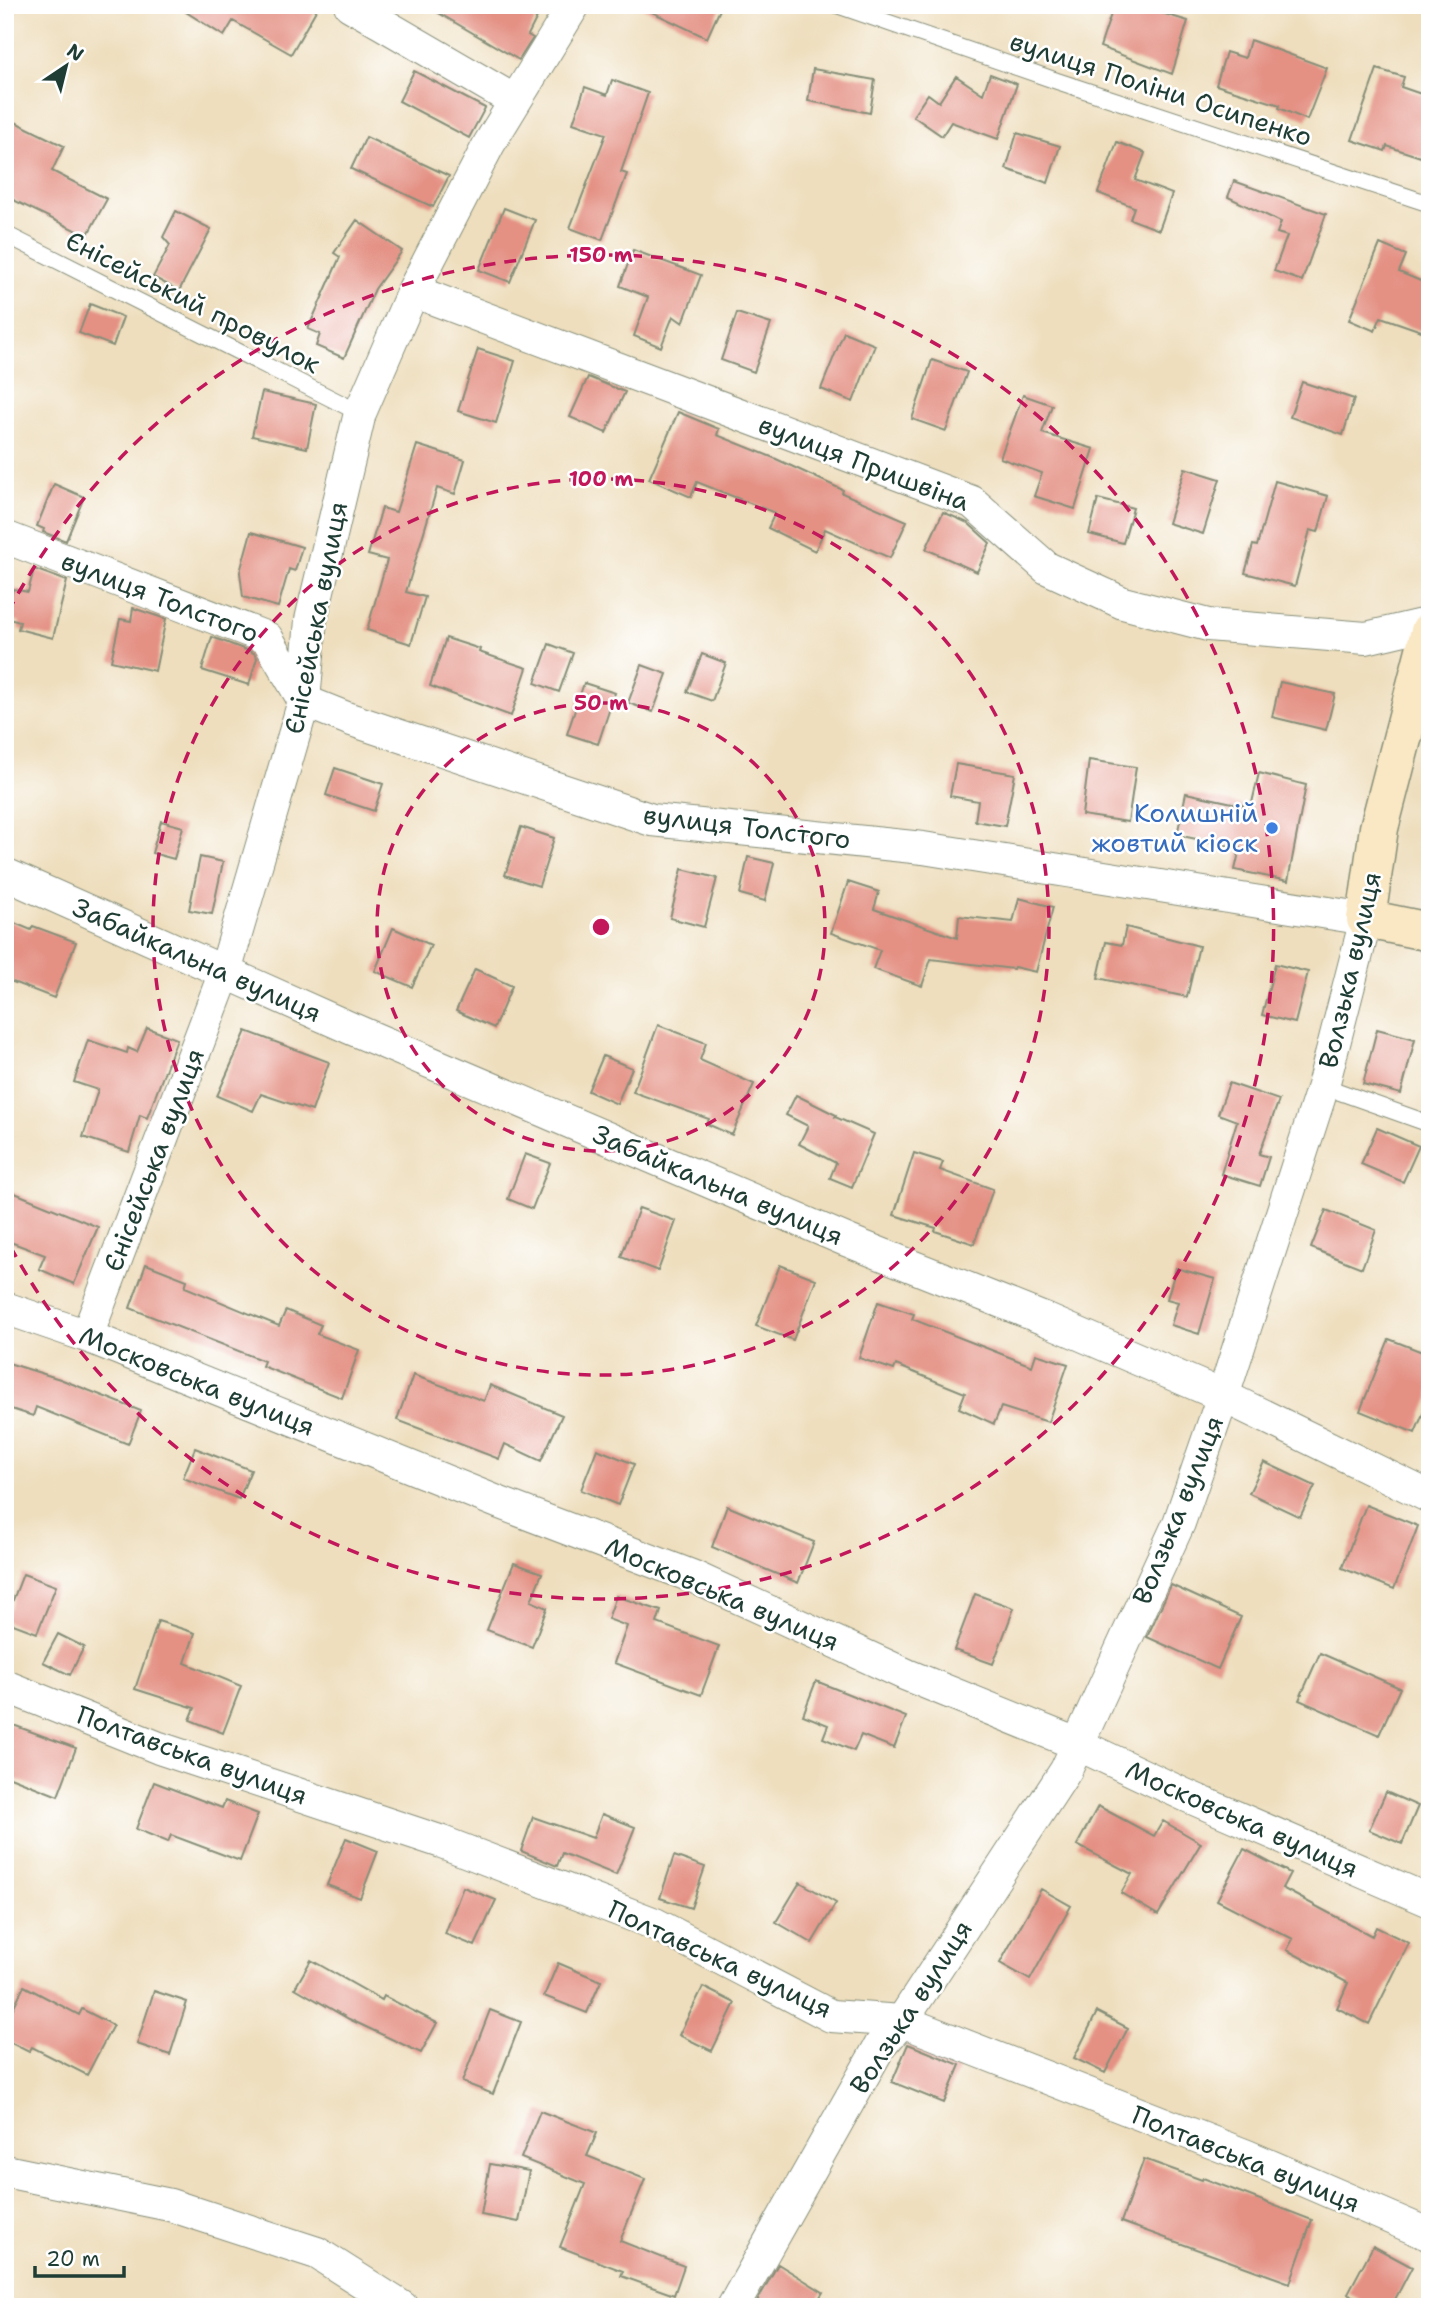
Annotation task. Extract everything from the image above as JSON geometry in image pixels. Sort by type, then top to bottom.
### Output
[{"type":"street","points":[[350,5],[515,101]]},
{"type":"street","name":"Єнісейська вулиця","points":[[87,1336],[225,972],[304,701],[311,620],[359,413],[413,291],[489,144],[574,5]]},
{"type":"street","name":"вулиця Пришвіна","points":[[413,291],[972,502],[1047,568],[1123,603],[1208,625],[1366,638],[1430,624]]},
{"type":"street","name":"вулиця Толстого","points":[[5,537],[267,638],[304,701],[349,719],[652,820],[923,848],[1366,919],[1430,932]]},
{"type":"street","name":"Волзька вулиця","points":[[733,2307],[880,2046],[902,2021],[1066,1770],[1179,1523],[1323,1086],[1366,919],[1379,828],[1430,631]]},
{"type":"street","name":"Забайкальна вулиця","points":[[5,874],[675,1167],[846,1240],[1047,1320],[1223,1396],[1430,1497]]},
{"type":"street","name":"Московська вулиця","points":[[5,1308],[87,1336],[500,1503],[694,1577],[907,1675],[1077,1744],[1185,1795],[1430,1901]]},
{"type":"street","name":"Полтавська вулиця","points":[[5,1686],[159,1748],[442,1842],[655,1924],[831,2016],[902,2021],[1247,2156],[1430,2235]]},
{"type":"street","points":[[5,2171],[170,2205],[317,2253],[402,2307]]},
{"type":"lane","name":"вулиця Поліни Осипенко","points":[[837,5],[1430,204]]},
{"type":"lane","name":"Єнісейський провулок","points":[[5,234],[359,413]]},
{"type":"lane","points":[[1323,1086],[1430,1124]]},
{"type":"building","points":[[175,5],[319,5],[291,54],[233,21],[224,36]]},
{"type":"building","points":[[425,5],[543,5],[528,35],[533,38],[519,60]]},
{"type":"building","points":[[637,5],[722,5],[707,38]]},
{"type":"building","points":[[1114,5],[1135,5],[1188,21],[1172,74],[1100,47]]},
{"type":"building","points":[[1250,40],[1327,68],[1307,120],[1279,108],[1280,105],[1216,85],[1226,52],[1245,58]]},
{"type":"building","points":[[813,69],[875,80],[870,113],[808,101]]},
{"type":"building","points":[[1377,69],[1404,77],[1401,87],[1430,97],[1430,160],[1387,146],[1385,151],[1352,140]]},
{"type":"building","points":[[414,71],[485,108],[469,138],[399,101]]},
{"type":"building","points":[[990,74],[1017,84],[998,139],[951,122],[942,136],[913,116],[928,94],[939,102],[956,76],[983,94]]},
{"type":"building","points":[[612,80],[648,93],[621,172],[627,174],[602,240],[570,228],[606,134],[573,123],[585,87],[607,95]]},
{"type":"building","points":[[5,117],[64,146],[52,171],[107,199],[87,236],[5,196]]},
{"type":"building","points":[[1017,133],[1060,146],[1048,183],[1006,169]]},
{"type":"building","points":[[366,137],[449,176],[433,207],[351,169]]},
{"type":"building","points":[[1117,142],[1145,153],[1135,180],[1172,194],[1159,230],[1130,219],[1134,207],[1098,193]]},
{"type":"building","points":[[1234,181],[1326,214],[1302,281],[1274,271],[1287,236],[1277,233],[1281,222],[1228,197]]},
{"type":"building","points":[[504,208],[535,220],[510,282],[479,270]]},
{"type":"building","points":[[176,211],[211,229],[179,291],[153,277],[170,245],[163,237]]},
{"type":"building","points":[[357,220],[402,251],[375,289],[344,358],[316,346],[320,334],[308,329],[340,257],[334,253]]},
{"type":"building","points":[[1380,244],[1406,255],[1399,272],[1430,285],[1430,334],[1381,317],[1375,331],[1349,320]]},
{"type":"building","points":[[633,250],[701,275],[683,323],[673,316],[661,347],[634,336],[648,297],[620,286]]},
{"type":"building","points":[[90,304],[123,317],[113,346],[79,333]]},
{"type":"building","points":[[737,313],[771,324],[754,372],[721,360]]},
{"type":"building","points":[[844,332],[875,345],[853,402],[821,389]]},
{"type":"building","points":[[478,349],[515,361],[496,423],[458,411]]},
{"type":"building","points":[[932,360],[967,372],[946,431],[912,419]]},
{"type":"building","points":[[588,377],[625,392],[606,433],[570,417]]},
{"type":"building","points":[[1302,382],[1354,399],[1343,435],[1290,417]]},
{"type":"building","points":[[262,392],[316,404],[307,448],[252,436]]},
{"type":"building","points":[[1023,395],[1052,405],[1042,433],[1094,449],[1075,509],[1034,496],[1042,473],[1000,458]]},
{"type":"building","points":[[678,412],[719,429],[717,435],[774,458],[843,490],[842,493],[907,521],[890,558],[825,529],[815,551],[768,528],[775,513],[697,482],[691,497],[649,479]]},
{"type":"building","points":[[417,445],[465,460],[455,494],[437,488],[406,592],[425,597],[411,644],[367,630],[387,560],[368,555],[382,508],[396,512]]},
{"type":"building","points":[[1185,468],[1220,479],[1203,534],[1168,523]]},
{"type":"building","points":[[1275,481],[1328,496],[1318,532],[1310,530],[1295,586],[1245,573],[1253,545],[1257,546]]},
{"type":"building","points":[[54,484],[84,497],[66,541],[43,532],[44,529],[37,526]]},
{"type":"building","points":[[1098,499],[1133,508],[1123,543],[1089,534]]},
{"type":"building","points":[[943,512],[968,523],[990,543],[977,572],[926,549]]},
{"type":"building","points":[[251,532],[302,547],[295,571],[289,569],[278,607],[243,597],[240,572]]},
{"type":"building","points":[[34,569],[67,581],[53,638],[18,629],[20,622],[5,618],[13,589],[28,592]]},
{"type":"building","points":[[133,608],[166,619],[155,671],[111,661],[120,619],[131,621]]},
{"type":"building","points":[[212,637],[254,653],[257,658],[249,685],[202,670]]},
{"type":"building","points":[[446,638],[527,668],[511,716],[430,686]]},
{"type":"building","points":[[549,644],[573,653],[559,692],[535,683]]},
{"type":"building","points":[[702,654],[726,663],[712,701],[687,692]]},
{"type":"building","points":[[642,665],[667,674],[653,712],[628,703]]},
{"type":"building","points":[[1280,682],[1335,694],[1326,730],[1272,717]]},
{"type":"building","points":[[584,683],[615,693],[598,744],[567,734]]},
{"type":"building","points":[[1089,760],[1136,767],[1128,822],[1082,815]]},
{"type":"building","points":[[956,764],[1015,774],[1005,826],[975,821],[978,801],[950,796]]},
{"type":"building","points":[[335,768],[383,784],[374,811],[326,795]]},
{"type":"building","name":"Колишній жовтий кіоск","points":[[1259,773],[1306,785],[1288,881],[1235,870],[1240,848],[1177,835],[1186,793],[1251,807]]},
{"type":"building","points":[[161,821],[183,827],[174,859],[152,853]]},
{"type":"building","points":[[521,827],[554,838],[539,886],[505,875]]},
{"type":"building","points":[[200,857],[223,862],[212,914],[189,910]]},
{"type":"building","points":[[748,857],[774,863],[765,901],[740,894]]},
{"type":"building","points":[[682,869],[717,878],[704,927],[670,918]]},
{"type":"building","points":[[848,882],[879,892],[874,909],[957,938],[959,916],[1013,922],[1019,898],[1053,907],[1036,972],[1014,967],[931,959],[922,986],[873,969],[880,950],[831,933]]},
{"type":"building","points":[[5,919],[31,930],[33,926],[76,942],[54,998],[5,979]]},
{"type":"building","points":[[1126,927],[1199,946],[1187,997],[1098,978],[1106,942],[1122,945]]},
{"type":"building","points":[[393,928],[431,945],[412,987],[375,971]]},
{"type":"building","points":[[1275,964],[1308,972],[1295,1023],[1262,1015]]},
{"type":"building","points":[[475,969],[512,986],[494,1028],[456,1011]]},
{"type":"building","points":[[658,1025],[706,1043],[700,1060],[754,1084],[732,1135],[707,1124],[709,1119],[633,1092]]},
{"type":"building","points":[[147,1028],[177,1039],[147,1118],[140,1115],[129,1152],[83,1137],[98,1090],[74,1082],[88,1040],[127,1053],[128,1048],[137,1052]]},
{"type":"building","points":[[1377,1029],[1415,1039],[1401,1094],[1363,1084]]},
{"type":"building","points":[[246,1031],[329,1062],[312,1111],[261,1094],[253,1111],[217,1096]]},
{"type":"building","points":[[603,1056],[632,1068],[617,1104],[588,1091]]},
{"type":"building","points":[[1229,1083],[1279,1100],[1259,1154],[1269,1157],[1260,1186],[1221,1174],[1237,1121],[1218,1114]]},
{"type":"building","points":[[796,1095],[836,1115],[835,1117],[874,1134],[852,1187],[830,1178],[836,1163],[799,1144],[808,1126],[786,1115]]},
{"type":"building","points":[[1377,1128],[1419,1146],[1403,1182],[1361,1164]]},
{"type":"building","points":[[914,1153],[943,1162],[940,1170],[993,1189],[974,1244],[894,1215]]},
{"type":"building","points":[[525,1154],[550,1163],[532,1209],[508,1199]]},
{"type":"building","points":[[5,1189],[98,1227],[74,1284],[39,1269],[45,1255],[5,1240]]},
{"type":"building","points":[[639,1208],[676,1221],[658,1271],[621,1257]]},
{"type":"building","points":[[1326,1210],[1376,1230],[1362,1268],[1311,1248]]},
{"type":"building","points":[[146,1264],[187,1280],[185,1287],[279,1326],[286,1310],[321,1325],[317,1334],[359,1350],[342,1398],[262,1366],[264,1361],[130,1308]]},
{"type":"building","points":[[780,1265],[816,1279],[793,1340],[756,1326]]},
{"type":"building","points":[[1176,1268],[1215,1279],[1199,1334],[1171,1325],[1178,1302],[1167,1299]]},
{"type":"building","points":[[878,1302],[914,1314],[912,1319],[1032,1366],[1036,1354],[1068,1364],[1048,1422],[1001,1407],[994,1424],[959,1408],[965,1393],[896,1365],[894,1370],[859,1358]]},
{"type":"building","points":[[1389,1339],[1430,1355],[1430,1397],[1415,1433],[1360,1411]]},
{"type":"building","points":[[5,1362],[60,1379],[141,1411],[128,1444],[36,1407],[33,1416],[5,1407]]},
{"type":"building","points":[[413,1375],[484,1401],[490,1385],[562,1415],[541,1461],[505,1444],[499,1459],[397,1420]]},
{"type":"building","points":[[195,1448],[251,1470],[239,1499],[183,1478]]},
{"type":"building","points":[[597,1449],[634,1464],[618,1505],[581,1490]]},
{"type":"building","points":[[1264,1462],[1315,1486],[1300,1517],[1249,1493]]},
{"type":"building","points":[[1366,1505],[1418,1526],[1394,1589],[1342,1568]]},
{"type":"building","points":[[727,1506],[814,1542],[798,1583],[712,1547]]},
{"type":"building","points":[[514,1563],[542,1573],[531,1601],[547,1608],[532,1647],[487,1630]]},
{"type":"building","points":[[23,1574],[56,1586],[37,1633],[5,1621]]},
{"type":"building","points":[[1171,1585],[1241,1617],[1218,1669],[1147,1637]]},
{"type":"building","points":[[975,1594],[1014,1608],[993,1664],[954,1650]]},
{"type":"building","points":[[616,1596],[661,1611],[657,1623],[719,1646],[701,1695],[614,1663],[627,1626],[608,1619]]},
{"type":"building","points":[[158,1621],[195,1633],[185,1663],[241,1686],[223,1733],[190,1720],[195,1708],[135,1689]]},
{"type":"building","points":[[58,1634],[84,1647],[70,1675],[43,1662]]},
{"type":"building","points":[[1320,1653],[1400,1688],[1379,1735],[1299,1700]]},
{"type":"building","points":[[816,1681],[906,1717],[894,1748],[861,1735],[854,1751],[823,1738],[828,1725],[803,1715]]},
{"type":"building","points":[[5,1722],[76,1748],[58,1796],[5,1775]]},
{"type":"building","points":[[154,1782],[222,1808],[225,1801],[258,1814],[240,1861],[171,1835],[168,1842],[136,1829]]},
{"type":"building","points":[[1386,1792],[1418,1806],[1402,1844],[1369,1830]]},
{"type":"building","points":[[1098,1806],[1154,1836],[1163,1821],[1201,1843],[1158,1915],[1121,1893],[1132,1874],[1077,1845]]},
{"type":"building","points":[[602,1814],[635,1827],[616,1875],[562,1853],[557,1866],[521,1851],[533,1817],[593,1838]]},
{"type":"building","points":[[346,1838],[378,1851],[360,1898],[327,1885]]},
{"type":"building","points":[[1244,1849],[1290,1873],[1282,1888],[1372,1936],[1376,1927],[1409,1943],[1369,2024],[1337,2008],[1348,1983],[1287,1950],[1293,1939],[1217,1900]]},
{"type":"building","points":[[674,1856],[705,1867],[691,1908],[660,1898]]},
{"type":"building","points":[[800,1882],[836,1903],[812,1943],[776,1922]]},
{"type":"building","points":[[463,1887],[496,1900],[475,1946],[445,1934]]},
{"type":"building","points":[[1041,1889],[1071,1906],[1030,1980],[1000,1963]]},
{"type":"building","points":[[311,1960],[382,2000],[384,1996],[437,2023],[421,2053],[349,2019],[295,1988]]},
{"type":"building","points":[[558,1963],[601,1981],[587,2013],[544,1996]]},
{"type":"building","points":[[24,1986],[79,2015],[82,2009],[113,2025],[87,2075],[32,2047],[29,2052],[5,2040],[5,2024]]},
{"type":"building","points":[[703,1987],[735,2003],[712,2051],[679,2035]]},
{"type":"building","points":[[154,1991],[187,2002],[170,2055],[137,2044]]},
{"type":"building","points":[[490,2010],[521,2022],[493,2094],[462,2082]]},
{"type":"building","points":[[1097,2012],[1128,2028],[1105,2073],[1074,2058]]},
{"type":"building","points":[[908,2044],[960,2065],[944,2103],[892,2082]]},
{"type":"building","points":[[540,2111],[597,2133],[587,2156],[645,2179],[620,2241],[684,2266],[674,2295],[621,2276],[623,2271],[560,2247],[585,2184],[521,2158]]},
{"type":"building","points":[[1144,2159],[1202,2180],[1203,2178],[1312,2220],[1290,2283],[1121,2222]]},
{"type":"building","points":[[490,2164],[529,2171],[519,2222],[481,2215]]},
{"type":"building","points":[[1373,2246],[1412,2267],[1391,2307],[1373,2307],[1348,2293]]},
{"type":"building","points":[[778,2264],[823,2292],[814,2307],[754,2307]]},
{"type":"place","name":"Колишній жовтий кіоск","points":[[1272,828]]}]
